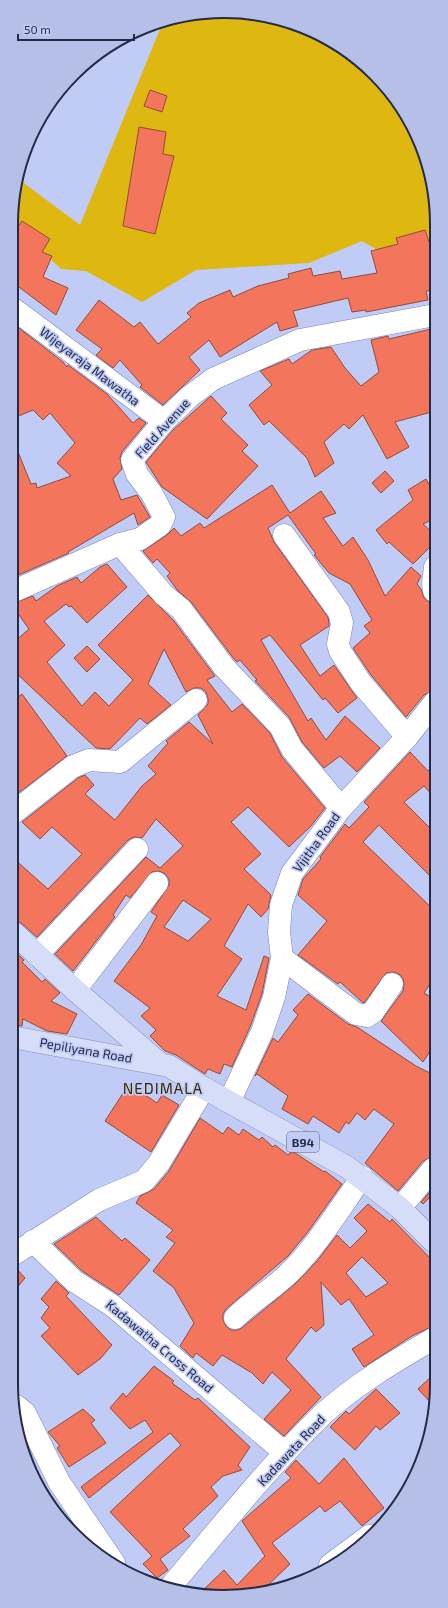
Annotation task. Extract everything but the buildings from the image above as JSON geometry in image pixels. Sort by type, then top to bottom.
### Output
[{"type":"main road","name":"B94","points":[[18,938],[75,990],[159,1063],[169,1066],[204,1088],[347,1166],[400,1208],[430,1238]]},
{"type":"main road","name":"Pepiliyana Road","points":[[18,1038],[159,1063]]},
{"type":"street","name":"Wijeyaraja Mawatha","points":[[18,312],[164,422]]},
{"type":"street","name":"Field Avenue","points":[[18,589],[120,544],[140,539],[160,525],[164,517],[152,494],[137,474],[132,460],[164,422],[189,397],[213,379],[300,340],[430,316]]},
{"type":"street","points":[[284,535],[339,612],[342,623],[338,644],[340,651],[360,683],[407,737]]},
{"type":"street","points":[[120,544],[164,595],[181,610],[224,667],[280,726],[292,749],[341,808]]},
{"type":"street","points":[[18,809],[72,767],[89,760],[120,762],[196,700]]},
{"type":"street","name":"Vijitha Road","points":[[229,1102],[262,1032],[274,997],[282,958],[279,932],[282,905],[292,873],[341,808],[407,737],[430,708]]},
{"type":"street","points":[[37,956],[137,849]]},
{"type":"street","points":[[75,990],[157,883]]},
{"type":"street","points":[[282,958],[356,1014],[367,1016],[374,1012],[392,984]]},
{"type":"street","points":[[18,1251],[99,1200],[144,1181],[159,1163],[204,1088]]},
{"type":"street","points":[[400,1208],[430,1173]]},
{"type":"street","points":[[235,1318],[248,1305],[288,1274],[323,1233],[362,1177]]},
{"type":"street","name":"Kadawatha Cross Road","points":[[33,1241],[74,1281],[114,1306],[286,1453]]},
{"type":"street","name":"Kadawata Road","points":[[172,1583],[286,1453],[324,1414],[364,1382],[430,1341]]},
{"type":"street","points":[[20,1408],[25,1413],[59,1482],[107,1553]]},
{"type":"shaded area","points":[[211,18],[237,18],[277,25],[315,39],[360,69],[379,88],[409,133],[419,158],[426,184],[430,211],[430,240],[414,237],[388,256],[362,241],[309,263],[196,270],[142,302],[86,271],[61,269],[18,230],[18,211],[22,182],[80,225],[160,28],[184,22]]},
{"type":"district","name":"NEDIMALA","points":[[163,1088]]}]
